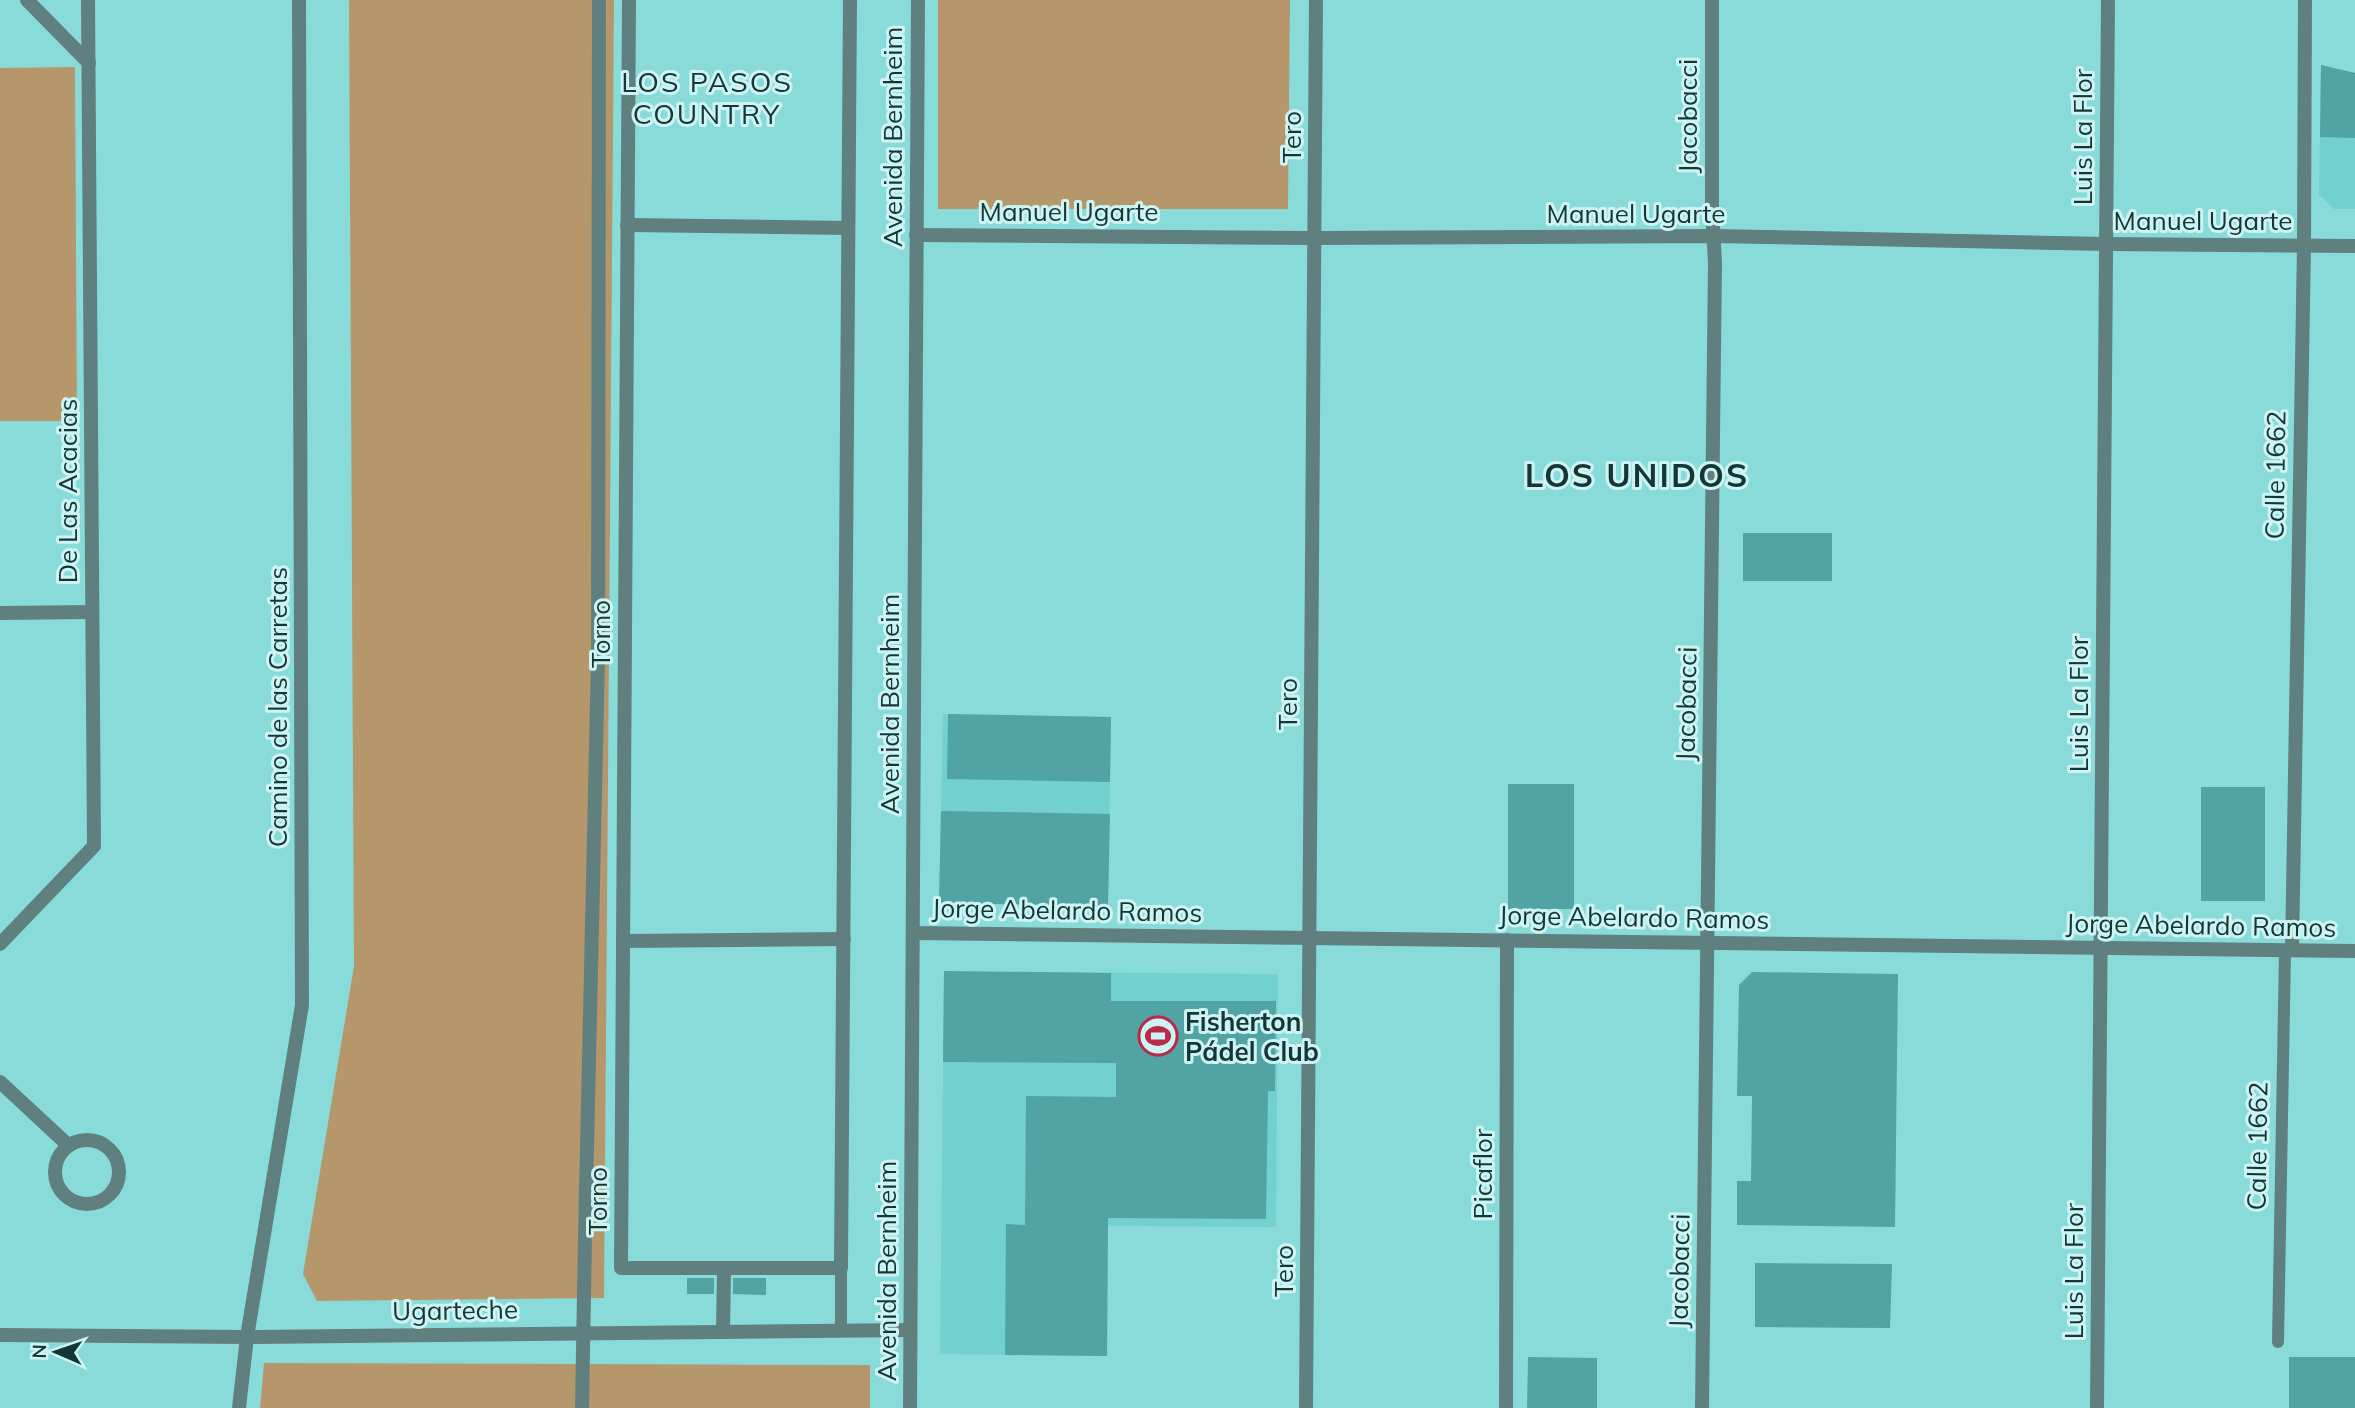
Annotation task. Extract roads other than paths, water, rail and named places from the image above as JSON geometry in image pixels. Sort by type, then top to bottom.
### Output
[{"type":"street","points":[[27,0],[89,63]]},
{"type":"street","name":"De Las Acacias","points":[[0,944],[94,846],[89,0]]},
{"type":"street","name":"Camino de las Carretas","points":[[239,1408],[247,1336],[302,1004],[299,0]]},
{"type":"street","points":[[582,1408],[598,659],[599,0]]},
{"type":"street","name":"Torno","points":[[629,0],[621,1268],[724,1268]]},
{"type":"street","points":[[723,1332],[724,1268],[841,1268],[850,0]]},
{"type":"street","name":"Avenida Bernheim","points":[[910,1408],[918,0]]},
{"type":"street","name":"Tero","points":[[1306,1408],[1315,0]]},
{"type":"street","name":"Jacobacci","points":[[1702,1408],[1715,263],[1712,210],[1712,0]]},
{"type":"street","name":"Luis La Flor","points":[[2097,1408],[2108,0]]},
{"type":"street","name":"Calle 1662","points":[[2288,951],[2304,246],[2305,0]]},
{"type":"street","points":[[628,225],[848,228]]},
{"type":"street","name":"Manuel Ugarte","points":[[916,235],[1315,238],[1713,236],[2355,246]]},
{"type":"street","points":[[0,613],[92,612]]},
{"type":"street","name":"Jorge Abelardo Ramos","points":[[913,933],[2355,951]]},
{"type":"street","points":[[623,941],[844,939]]},
{"type":"street","name":"Picaflor","points":[[1506,1408],[1507,940]]},
{"type":"street","points":[[0,1082],[68,1146]]},
{"type":"street","points":[[88,1139],[108,1147],[115,1155],[119,1176],[116,1186],[102,1202],[80,1204],[70,1200],[57,1184],[54,1174],[56,1163],[68,1146],[88,1139]]},
{"type":"street","name":"Ugarteche","points":[[0,1335],[247,1336],[911,1330]]},
{"type":"lane","name":"Calle 1662","points":[[2278,1342],[2288,951]]},
{"type":"lane","points":[[841,1268],[841,1331]]},
{"type":"place","name":"Fisherton Pádel Club","points":[[1158,1036]]},
{"type":"district","name":"LOS PASOS COUNTRY","points":[[707,97]]},
{"type":"district","name":"LOS UNIDOS","points":[[1637,474]]}]
